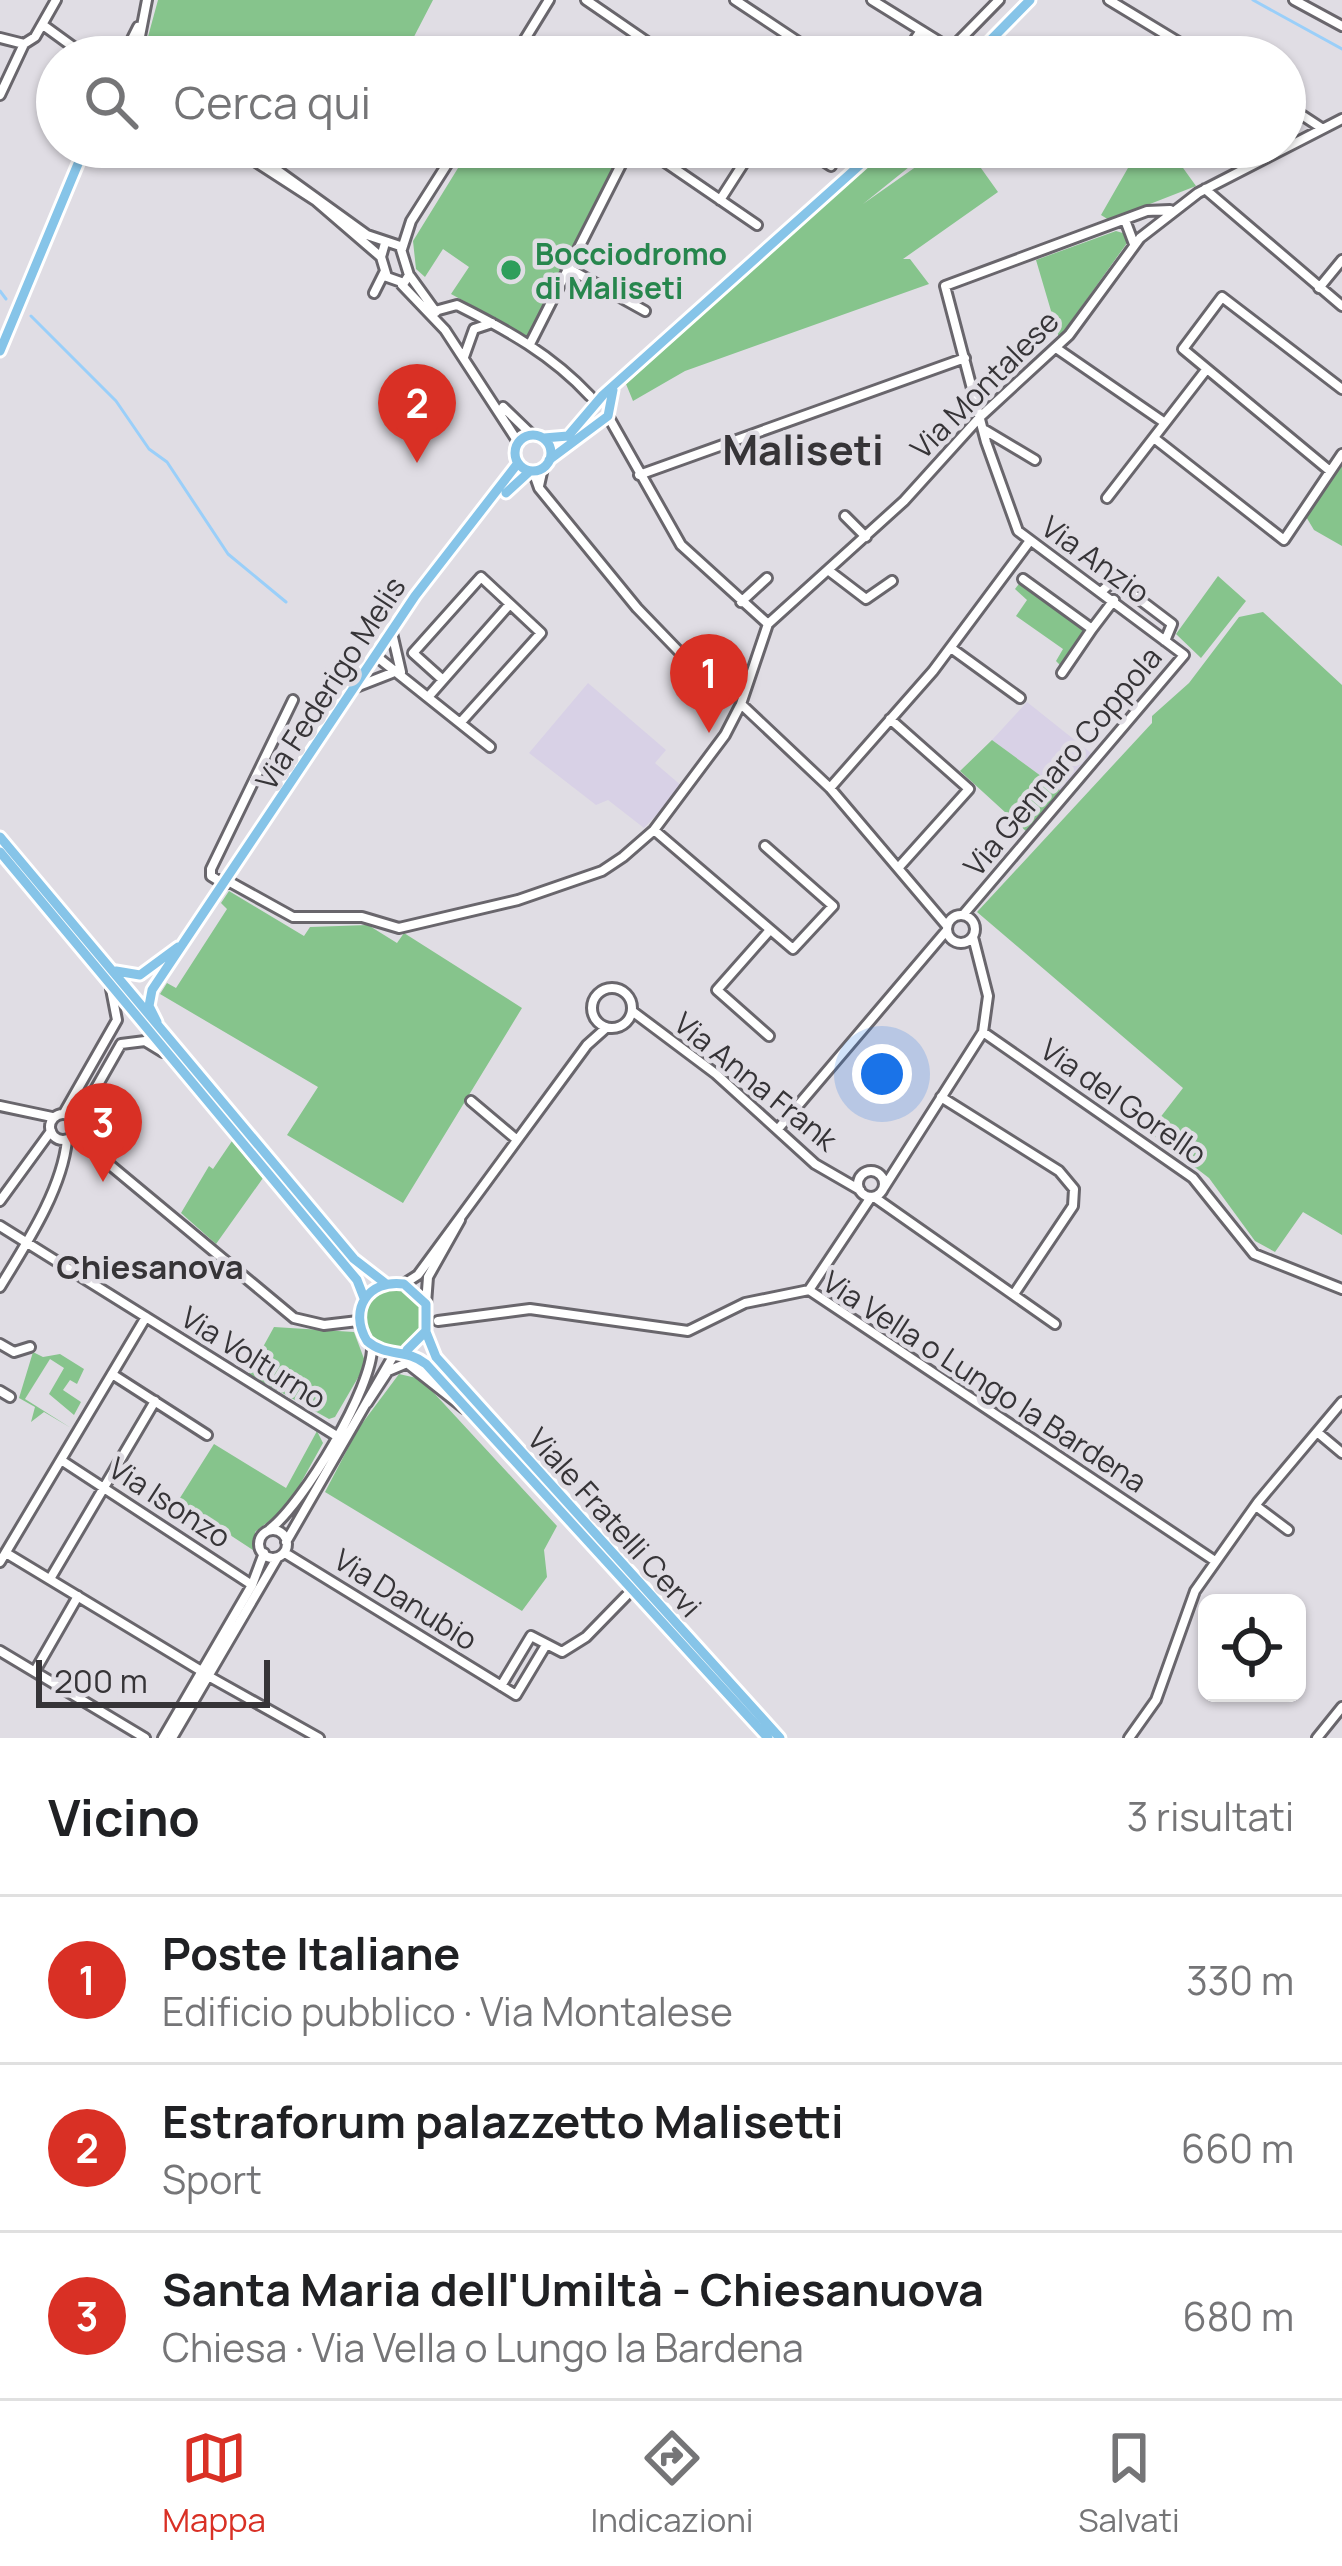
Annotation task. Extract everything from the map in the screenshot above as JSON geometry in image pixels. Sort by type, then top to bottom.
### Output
[{"type":"main road","points":[[995,36],[1030,0]]},
{"type":"main road","points":[[0,351],[76,168]]},
{"type":"main road","name":"Via Federigo Melis","points":[[544,439],[568,436],[591,401],[625,377],[857,168]]},
{"type":"main road","name":"Via Federigo Melis","points":[[478,515],[606,416],[608,397],[625,377]]},
{"type":"main road","points":[[591,401],[606,416]]},
{"type":"main road","points":[[532,435],[544,439],[539,467],[518,463],[518,442],[532,435]]},
{"type":"main road","name":"Via Federigo Melis","points":[[226,882],[392,631],[518,463]]},
{"type":"main road","points":[[0,837],[354,1259],[385,1283],[404,1284],[426,1304],[426,1331],[401,1351]]},
{"type":"main road","points":[[0,852],[350,1271],[364,1299]]},
{"type":"main road","points":[[157,1022],[149,998],[226,882]]},
{"type":"main road","points":[[109,966],[126,976],[140,975],[182,944]]},
{"type":"main road","points":[[373,1346],[358,1321],[364,1299],[385,1283]]},
{"type":"main road","name":"Viale Fratelli Cervi","points":[[426,1331],[436,1357],[565,1506],[780,1738]]},
{"type":"main road","name":"Viale Fratelli Cervi","points":[[373,1346],[401,1351],[465,1409],[768,1738]]},
{"type":"street","points":[[0,94],[24,44],[43,25],[56,0]]},
{"type":"street","points":[[140,36],[147,0]]},
{"type":"street","points":[[527,36],[549,0]]},
{"type":"street","points":[[586,0],[639,36]]},
{"type":"street","points":[[735,0],[787,36]]},
{"type":"street","points":[[872,0],[927,36]]},
{"type":"street","points":[[963,36],[998,0]]},
{"type":"street","points":[[1109,0],[1163,36]]},
{"type":"street","points":[[1294,0],[1342,26]]},
{"type":"street","points":[[134,36],[144,15]]},
{"type":"street","points":[[43,25],[59,36]]},
{"type":"street","points":[[917,36],[920,32]]},
{"type":"street","points":[[0,38],[24,44]]},
{"type":"street","points":[[1306,118],[1320,127]]},
{"type":"street","name":"Via Montalese","points":[[1306,135],[1342,119]]},
{"type":"street","points":[[265,168],[316,201],[381,257],[397,284],[445,330]]},
{"type":"street","points":[[277,168],[402,249]]},
{"type":"street","points":[[445,168],[412,221],[402,249],[409,275],[518,442]]},
{"type":"street","points":[[530,344],[619,168]]},
{"type":"street","points":[[674,168],[757,225]]},
{"type":"street","points":[[720,200],[741,168]]},
{"type":"street","name":"Via Montalese","points":[[226,882],[293,917],[362,917],[399,928],[495,906],[602,871],[654,830],[741,704],[768,624],[866,537],[980,417],[1056,348],[1134,244],[1172,210],[1244,168]]},
{"type":"street","points":[[1205,189],[1342,306]]},
{"type":"street","points":[[1134,244],[1125,220],[1158,208],[1172,210]]},
{"type":"street","name":"Via Anzio","points":[[1125,220],[945,286],[986,442],[1015,524],[1029,542],[1184,655]]},
{"type":"street","points":[[381,257],[388,242],[412,221]]},
{"type":"street","points":[[1319,288],[1342,260]]},
{"type":"street","points":[[566,267],[645,311]]},
{"type":"street","points":[[385,269],[374,293],[409,275]]},
{"type":"street","points":[[1330,471],[1184,350],[1222,297],[1342,389]]},
{"type":"street","points":[[435,310],[457,305],[530,344],[562,366],[591,401]]},
{"type":"street","points":[[464,357],[474,329],[493,323]]},
{"type":"street","points":[[1056,348],[1165,423]]},
{"type":"street","points":[[639,475],[965,358]]},
{"type":"street","points":[[1107,498],[1206,370]]},
{"type":"street","points":[[491,395],[532,435]]},
{"type":"street","points":[[606,416],[682,545],[768,624]]},
{"type":"street","points":[[983,428],[1035,460]]},
{"type":"street","points":[[1154,438],[1283,540],[1342,454]]},
{"type":"street","points":[[959,439],[986,442]]},
{"type":"street","points":[[539,467],[539,488]]},
{"type":"street","points":[[517,482],[539,488],[637,608],[693,666]]},
{"type":"street","points":[[845,516],[866,537]]},
{"type":"street","points":[[830,788],[951,648],[1029,542]]},
{"type":"street","points":[[828,570],[866,599],[892,580]]},
{"type":"street","points":[[443,680],[413,653],[481,577],[541,633],[461,722]]},
{"type":"street","points":[[741,602],[767,578]]},
{"type":"street","points":[[1023,580],[1092,629]]},
{"type":"street","points":[[1102,591],[1114,580],[1172,624],[1165,640]]},
{"type":"street","points":[[1062,673],[1114,600]]},
{"type":"street","points":[[429,696],[510,604]]},
{"type":"street","points":[[392,631],[396,669]]},
{"type":"street","points":[[951,648],[1020,698]]},
{"type":"street","name":"Via Gennaro Coppola","points":[[778,1130],[794,1105],[947,928],[962,917],[1184,655]]},
{"type":"street","points":[[376,656],[490,747]]},
{"type":"street","points":[[356,687],[396,669]]},
{"type":"street","points":[[226,882],[211,876],[211,869],[293,700]]},
{"type":"street","points":[[741,704],[830,788],[982,966]]},
{"type":"street","points":[[890,719],[969,789],[899,867]]},
{"type":"street","points":[[654,830],[794,949],[832,905],[765,846]]},
{"type":"street","points":[[808,1290],[872,1196],[902,1161],[983,1032],[988,996],[973,937],[962,917],[931,902]]},
{"type":"street","points":[[769,1036],[717,990],[770,930]]},
{"type":"street","points":[[931,950],[973,937]]},
{"type":"street","points":[[0,1202],[117,1020],[108,982]]},
{"type":"street","name":"Via Anna Frank","points":[[596,1020],[593,1001],[607,988],[626,993],[632,1011],[685,1048],[815,1164],[872,1196],[1054,1324]]},
{"type":"street","name":"Via Anna Frank","points":[[607,1028],[626,1023],[632,1011]]},
{"type":"street","points":[[404,1284],[418,1275],[587,1045],[607,1028],[596,1020],[587,1045]]},
{"type":"street","points":[[626,1023],[648,1025]]},
{"type":"street","name":"Via del Gorello","points":[[983,1032],[1193,1178],[1254,1255],[1342,1289]]},
{"type":"street","points":[[0,1287],[26,1245],[76,1123],[121,1045],[145,1041],[170,1056]]},
{"type":"street","points":[[941,1097],[1058,1171],[1074,1189],[1073,1206],[1014,1294]]},
{"type":"street","points":[[471,1101],[516,1139]]},
{"type":"street","points":[[0,1106],[59,1115],[76,1123]]},
{"type":"street","points":[[28,1113],[50,1130],[70,1137],[294,1318],[324,1325],[358,1321]]},
{"type":"street","name":"Via Anna Frank","points":[[835,1174],[875,1172],[902,1161]]},
{"type":"street","points":[[872,1196],[875,1172]]},
{"type":"street","points":[[864,1174],[872,1196]]},
{"type":"street","points":[[426,1304],[428,1277],[469,1202]]},
{"type":"street","name":"Via Volturno","points":[[0,1226],[334,1435]]},
{"type":"street","name":"Via Vella o Lungo la Bardena","points":[[437,1322],[530,1309],[688,1330],[745,1303],[808,1290],[1215,1561]]},
{"type":"street","points":[[146,1317],[3,1558],[50,1579],[319,1738]]},
{"type":"street","points":[[0,1344],[14,1352],[30,1347]]},
{"type":"street","points":[[172,1738],[286,1547],[357,1413],[376,1369],[373,1346]]},
{"type":"street","points":[[163,1738],[207,1675],[252,1585],[264,1553],[261,1537],[296,1504],[376,1369],[401,1351]]},
{"type":"street","points":[[357,1413],[388,1371],[407,1363],[465,1409]]},
{"type":"street","points":[[112,1375],[207,1435]]},
{"type":"street","points":[[50,1579],[155,1402]]},
{"type":"street","points":[[1129,1738],[1156,1700],[1195,1591],[1256,1506],[1342,1402]]},
{"type":"street","points":[[1317,1432],[1342,1453]]},
{"type":"street","name":"Via Isonzo","points":[[61,1460],[252,1585]]},
{"type":"street","points":[[1256,1506],[1288,1530]]},
{"type":"street","name":"Via Danubio","points":[[270,1528],[286,1547],[501,1686],[531,1636],[562,1652],[626,1596]]},
{"type":"street","points":[[264,1553],[276,1560]]},
{"type":"street","points":[[35,1671],[78,1596]]},
{"type":"street","points":[[501,1686],[516,1695],[546,1645]]},
{"type":"street","points":[[0,1651],[145,1738]]},
{"type":"street","points":[[1317,1738],[1342,1707]]},
{"type":"shaded area","points":[[588,683],[666,750],[655,763],[683,787],[644,828],[608,800],[596,805],[529,753]]},
{"type":"shaded area","points":[[1027,702],[1091,753],[1060,790],[992,740]]},
{"type":"green space","points":[[158,0],[433,0],[414,36],[148,36]]},
{"type":"green space","points":[[458,168],[613,168],[527,336],[451,294],[469,267],[443,249],[425,277],[416,269],[413,241]]},
{"type":"green space","points":[[864,168],[908,168],[863,204],[914,168],[981,168],[998,192],[903,259],[910,259],[929,284],[685,371],[633,401],[626,384]]},
{"type":"green space","points":[[1128,168],[1183,168],[1196,186],[1109,220],[1101,215]]},
{"type":"green space","points":[[1116,231],[1126,234],[1127,243],[1059,338],[1036,260]]},
{"type":"green space","points":[[1342,466],[1342,546],[1314,530],[1305,515]]},
{"type":"green space","points":[[1218,576],[1246,601],[1201,658],[1176,634]]},
{"type":"green space","points":[[1021,581],[1088,629],[1063,668],[1056,661],[1063,649],[1016,616],[1027,600],[1015,589]]},
{"type":"green space","points":[[1263,612],[1342,685],[1342,1235],[1303,1212],[1275,1252],[1255,1241],[1209,1178],[1149,1132],[1183,1088],[977,912],[1152,723],[1152,716],[1189,683],[1239,617]]},
{"type":"green space","points":[[992,740],[1060,790],[1028,833],[960,771]]},
{"type":"green space","points":[[229,891],[304,936],[310,927],[368,925],[397,943],[404,933],[522,1008],[403,1203],[287,1135],[318,1087],[160,994],[167,983],[176,988],[227,909],[221,903]]},
{"type":"green space","points":[[232,1141],[263,1178],[216,1244],[181,1213],[209,1166],[213,1169]]},
{"type":"green space","points":[[394,1289],[414,1298],[423,1318],[414,1338],[394,1347],[374,1338],[365,1318],[374,1298]]},
{"type":"green space","points":[[274,1327],[354,1332],[366,1364],[335,1417],[329,1419],[248,1374]]},
{"type":"green space","points":[[33,1352],[43,1357],[60,1354],[84,1369],[77,1384],[70,1380],[63,1390],[81,1402],[74,1415],[49,1394],[64,1368],[50,1359],[25,1399],[71,1428],[44,1412],[31,1422],[35,1407],[19,1398]]},
{"type":"green space","points":[[399,1374],[421,1379],[557,1526],[544,1550],[547,1577],[522,1611],[325,1492],[358,1429]]},
{"type":"green space","points":[[317,1431],[323,1443],[288,1506],[255,1532],[256,1552],[178,1501],[214,1444],[286,1488]]},
{"type":"waterway","points":[[1253,0],[1342,49]]},
{"type":"waterway","points":[[0,291],[6,299]]},
{"type":"waterway","points":[[31,316],[116,401],[149,449],[167,462],[228,554],[286,602]]},
{"type":"place","name":"Bocciodromo di Maliseti","points":[[511,270]]},
{"type":"place","name":"Estraforum palazzetto Malisetti","points":[[417,463]]},
{"type":"place","name":"Poste Italiane","points":[[709,733]]},
{"type":"place","name":"Santa Maria dell'Umiltà - Chiesanuova","points":[[103,1182]]},
{"type":"district","name":"Maliseti","points":[[803,449]]},
{"type":"district","name":"Chiesanova","points":[[150,1266]]}]
